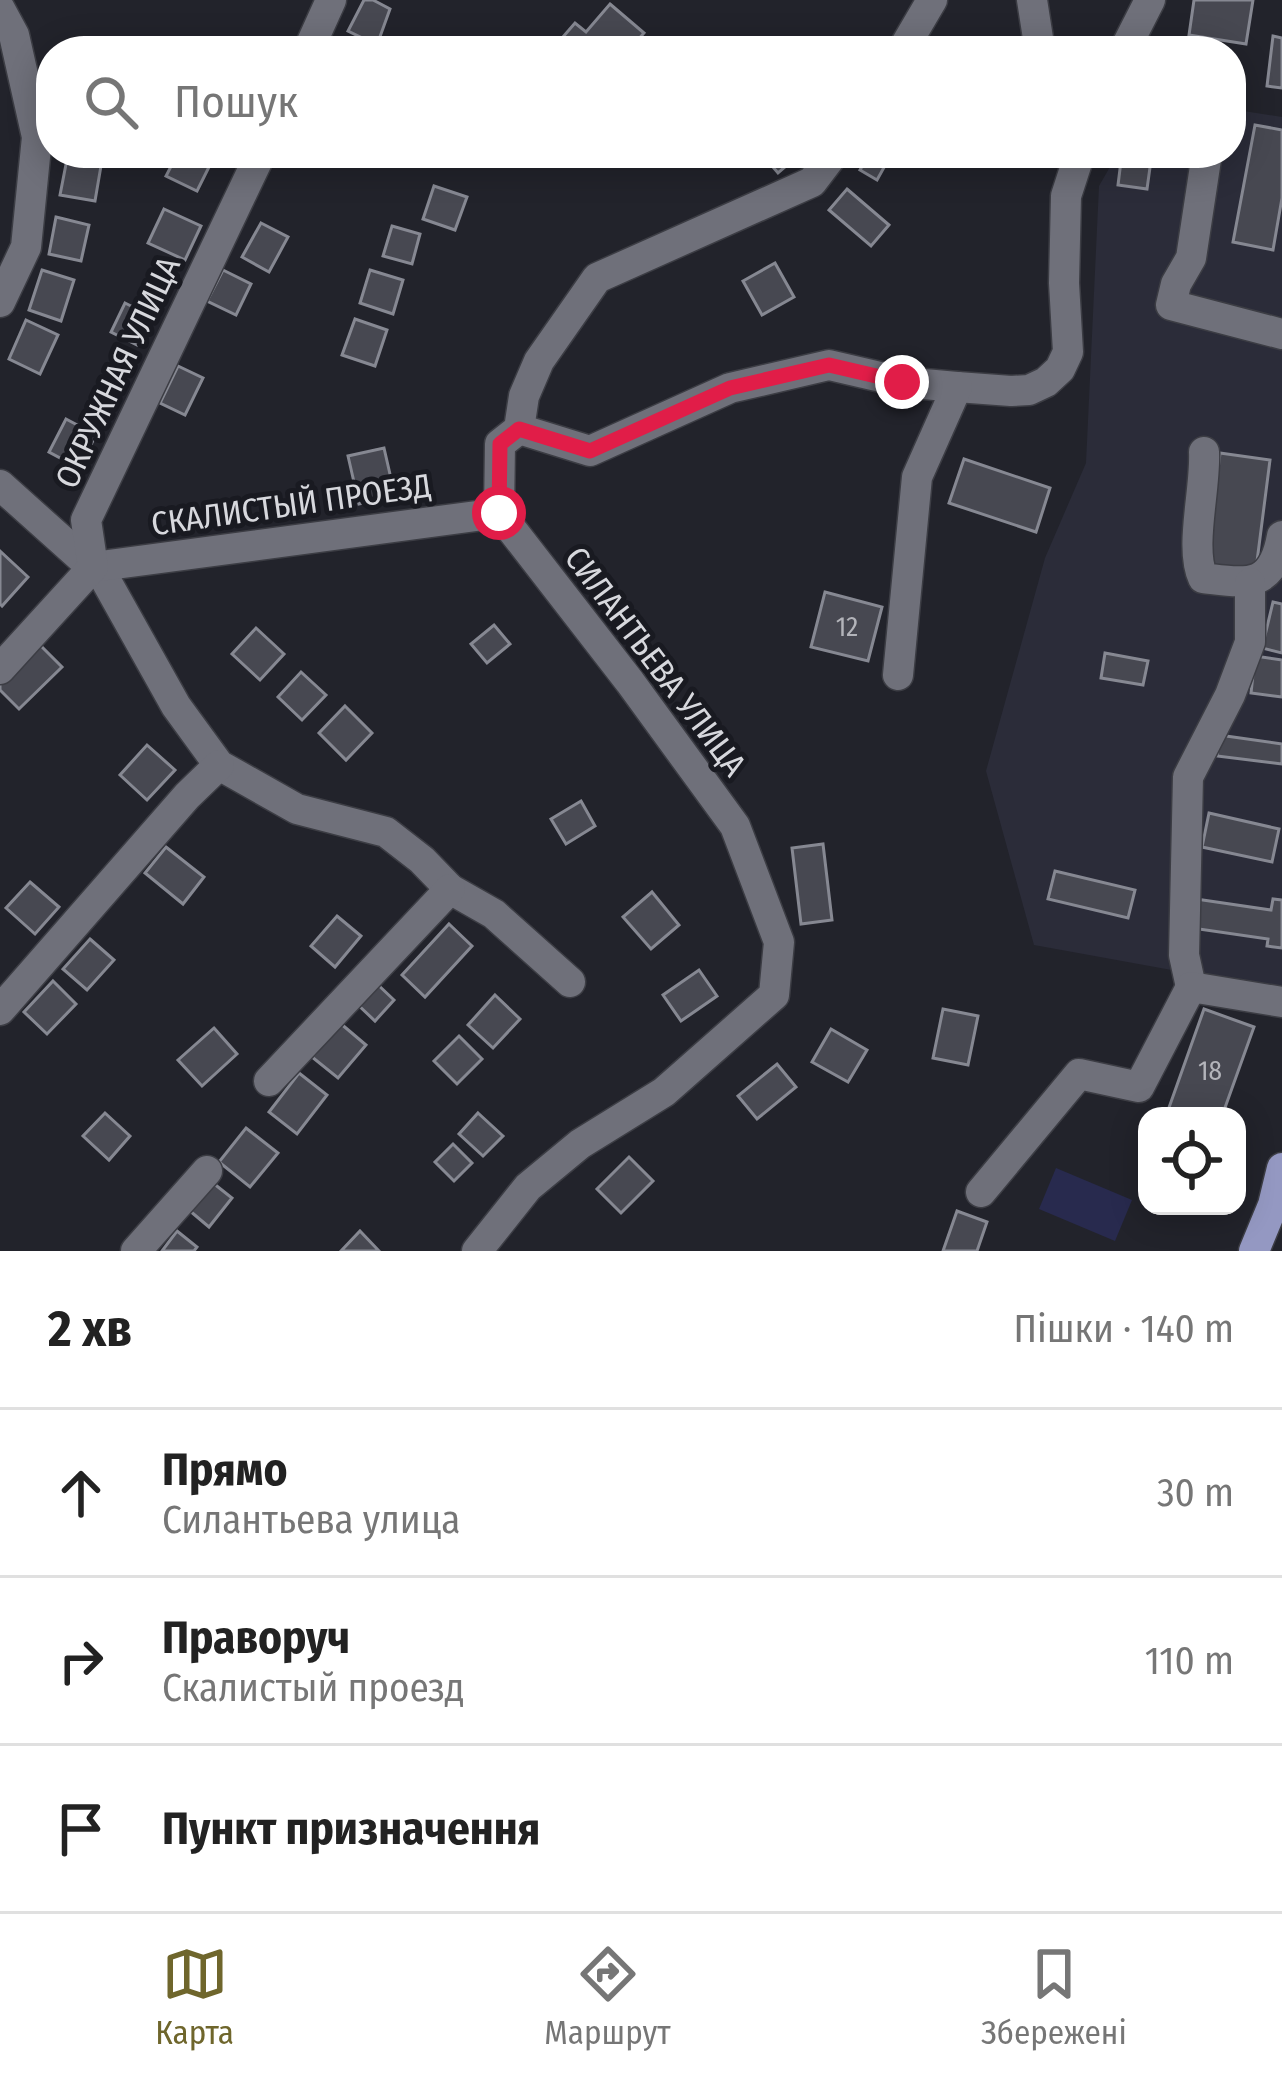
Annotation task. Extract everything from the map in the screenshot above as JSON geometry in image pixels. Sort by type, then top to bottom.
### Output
[{"type":"main road","points":[[1254,1251],[1278,1202],[1282,1168]]},
{"type":"street","points":[[315,36],[332,0]]},
{"type":"street","points":[[911,36],[932,0]]},
{"type":"street","points":[[1032,0],[1038,36]]},
{"type":"street","points":[[1132,36],[1150,0]]},
{"type":"street","points":[[0,9],[14,35],[36,133]]},
{"type":"street","points":[[0,302],[26,247],[36,147]]},
{"type":"street","name":"ОКРУЖНАЯ УЛИЦА","points":[[93,567],[86,520],[254,168]]},
{"type":"street","points":[[499,513],[500,444],[519,429],[524,396],[538,361],[597,278],[812,182],[823,168]]},
{"type":"street","points":[[519,429],[590,451],[730,388],[829,365],[902,382],[957,387],[1029,390],[1046,382],[1069,352],[1064,283],[1066,196],[1061,168]]},
{"type":"street","points":[[1066,196],[1075,168]]},
{"type":"street","points":[[1205,168],[1191,258],[1171,304],[1282,334]]},
{"type":"street","points":[[898,675],[917,477],[957,387]]},
{"type":"street","points":[[1204,452],[1206,479],[1196,564],[1203,578],[1250,583],[1263,578],[1279,555],[1282,536]]},
{"type":"street","points":[[0,484],[105,579],[176,706],[219,765],[297,808],[386,832],[450,889],[494,914],[570,982]]},
{"type":"street","name":"СКАЛИСТЫЙ ПРОЕЗД","points":[[93,567],[499,513]]},
{"type":"street","name":"СИЛАНТЬЕВА УЛИЦА","points":[[477,1251],[528,1187],[580,1144],[664,1092],[774,994],[779,942],[735,826],[499,513]]},
{"type":"street","points":[[0,668],[93,567]]},
{"type":"street","points":[[981,1192],[1079,1074],[1139,1087],[1191,987],[1184,955],[1188,777],[1230,695],[1250,642],[1250,583]]},
{"type":"street","points":[[0,1010],[219,765]]},
{"type":"street","points":[[269,1081],[450,889]]},
{"type":"street","points":[[1191,987],[1282,1002]]},
{"type":"street","points":[[136,1251],[207,1171]]},
{"type":"shaded area","points":[[1246,111],[1282,117],[1282,990],[1034,945],[986,771],[1045,558],[1086,463],[1099,186],[1109,168],[1246,168]]},
{"type":"shaded area","points":[[1056,1168],[1132,1200],[1115,1241],[1039,1209]]},
{"type":"building","points":[[364,0],[390,9],[380,36],[348,31]]},
{"type":"building","points":[[1194,0],[1253,0],[1246,44],[1246,36],[1189,35]]},
{"type":"building","points":[[610,4],[644,33],[564,36],[575,23],[586,32]]},
{"type":"building","points":[[1273,36],[1282,38],[1282,88],[1267,86]]},
{"type":"building","points":[[1255,125],[1282,130],[1282,198],[1273,250],[1233,242]]},
{"type":"building","points":[[65,168],[101,168],[95,201],[60,195]]},
{"type":"building","points":[[170,168],[208,168],[197,191],[166,176]]},
{"type":"building","points":[[861,168],[884,168],[877,180]]},
{"type":"building","points":[[1120,168],[1150,168],[1147,189],[1118,185]]},
{"type":"building","points":[[434,186],[467,197],[455,230],[423,219]]},
{"type":"building","points":[[847,189],[889,225],[871,246],[829,210]]},
{"type":"building","points":[[164,209],[201,226],[185,260],[148,243]]},
{"type":"building","points":[[56,217],[89,225],[81,261],[49,254]]},
{"type":"building","points":[[261,223],[288,237],[269,272],[242,257]]},
{"type":"building","points":[[392,226],[420,234],[412,264],[383,256]]},
{"type":"building","points":[[775,263],[794,297],[762,315],[743,281]]},
{"type":"building","points":[[42,270],[74,280],[61,321],[29,310]]},
{"type":"building","points":[[223,270],[251,284],[236,315],[207,301]]},
{"type":"building","points":[[370,270],[403,280],[393,314],[360,303]]},
{"type":"building","points":[[125,303],[151,316],[137,345],[111,332]]},
{"type":"building","points":[[355,319],[387,330],[375,366],[342,355]]},
{"type":"building","points":[[26,320],[58,335],[40,374],[9,359]]},
{"type":"building","points":[[178,366],[203,378],[185,415],[160,403]]},
{"type":"building","points":[[66,419],[96,435],[79,468],[49,452]]},
{"type":"building","points":[[384,448],[395,496],[359,504],[348,456]]},
{"type":"building","points":[[1220,453],[1270,460],[1255,577],[1206,571]]},
{"type":"building","points":[[964,459],[1050,488],[1036,532],[949,503]]},
{"type":"building","points":[[0,551],[28,577],[2,606],[0,604]]},
{"type":"building","points":[[825,592],[882,607],[868,661],[811,647]]},
{"type":"building","points":[[1273,602],[1282,604],[1282,653],[1262,648]]},
{"type":"building","points":[[494,625],[510,644],[487,663],[471,644]]},
{"type":"building","points":[[256,628],[284,654],[260,680],[232,654]]},
{"type":"building","points":[[35,640],[62,667],[19,709],[0,690],[0,675]]},
{"type":"building","points":[[1105,653],[1148,661],[1143,685],[1101,678]]},
{"type":"building","points":[[1255,656],[1282,660],[1282,697],[1251,693]]},
{"type":"building","points":[[301,672],[326,695],[302,720],[278,697]]},
{"type":"building","points":[[345,706],[372,733],[346,760],[319,733]]},
{"type":"building","points":[[1219,735],[1282,744],[1282,764],[1217,756]]},
{"type":"building","points":[[147,745],[175,770],[147,800],[120,775]]},
{"type":"building","points":[[581,801],[595,826],[566,844],[551,819]]},
{"type":"building","points":[[1209,813],[1279,829],[1272,862],[1202,847]]},
{"type":"building","points":[[823,844],[832,920],[801,924],[792,848]]},
{"type":"building","points":[[166,847],[204,877],[183,904],[145,873]]},
{"type":"building","points":[[1055,871],[1135,890],[1128,918],[1048,899]]},
{"type":"building","points":[[30,882],[59,907],[35,934],[6,908]]},
{"type":"building","points":[[652,892],[679,925],[651,949],[623,917]]},
{"type":"building","points":[[1196,899],[1271,910],[1273,899],[1282,900],[1282,948],[1267,946],[1268,939],[1192,928]]},
{"type":"building","points":[[337,916],[361,936],[335,967],[311,946]]},
{"type":"building","points":[[449,924],[472,946],[425,997],[402,975]]},
{"type":"building","points":[[90,939],[114,960],[87,990],[63,969]]},
{"type":"building","points":[[699,970],[717,996],[681,1021],[663,995]]},
{"type":"building","points":[[53,981],[76,1004],[47,1034],[24,1012]]},
{"type":"building","points":[[375,982],[394,1000],[375,1021],[356,1003]]},
{"type":"building","points":[[495,995],[520,1019],[493,1048],[468,1025]]},
{"type":"building","points":[[943,1009],[978,1016],[968,1065],[933,1058]]},
{"type":"building","points":[[1204,1009],[1254,1027],[1225,1107],[1169,1107]]},
{"type":"building","points":[[340,1023],[366,1045],[338,1078],[312,1057]]},
{"type":"building","points":[[214,1028],[237,1054],[202,1086],[178,1060]]},
{"type":"building","points":[[831,1029],[867,1050],[848,1082],[812,1062]]},
{"type":"building","points":[[459,1036],[482,1059],[457,1084],[434,1061]]},
{"type":"building","points":[[777,1064],[796,1087],[757,1119],[738,1096]]},
{"type":"building","points":[[299,1073],[327,1095],[297,1134],[269,1112]]},
{"type":"building","points":[[105,1113],[130,1136],[109,1160],[83,1136]]},
{"type":"building","points":[[478,1113],[503,1136],[483,1156],[459,1134]]},
{"type":"building","points":[[246,1128],[278,1153],[250,1187],[219,1162]]},
{"type":"building","points":[[453,1144],[472,1163],[454,1181],[435,1162]]},
{"type":"building","points":[[629,1157],[653,1181],[621,1213],[597,1189]]},
{"type":"building","points":[[213,1183],[232,1198],[209,1227],[190,1211]]},
{"type":"building","points":[[957,1211],[987,1222],[977,1251],[943,1251]]},
{"type":"building","points":[[177,1231],[197,1247],[194,1251],[162,1251]]},
{"type":"building","points":[[360,1231],[379,1251],[341,1251]]},
{"type":"route","points":[[499,513],[500,444],[519,429],[590,451],[730,388],[829,365],[902,382]]}]
